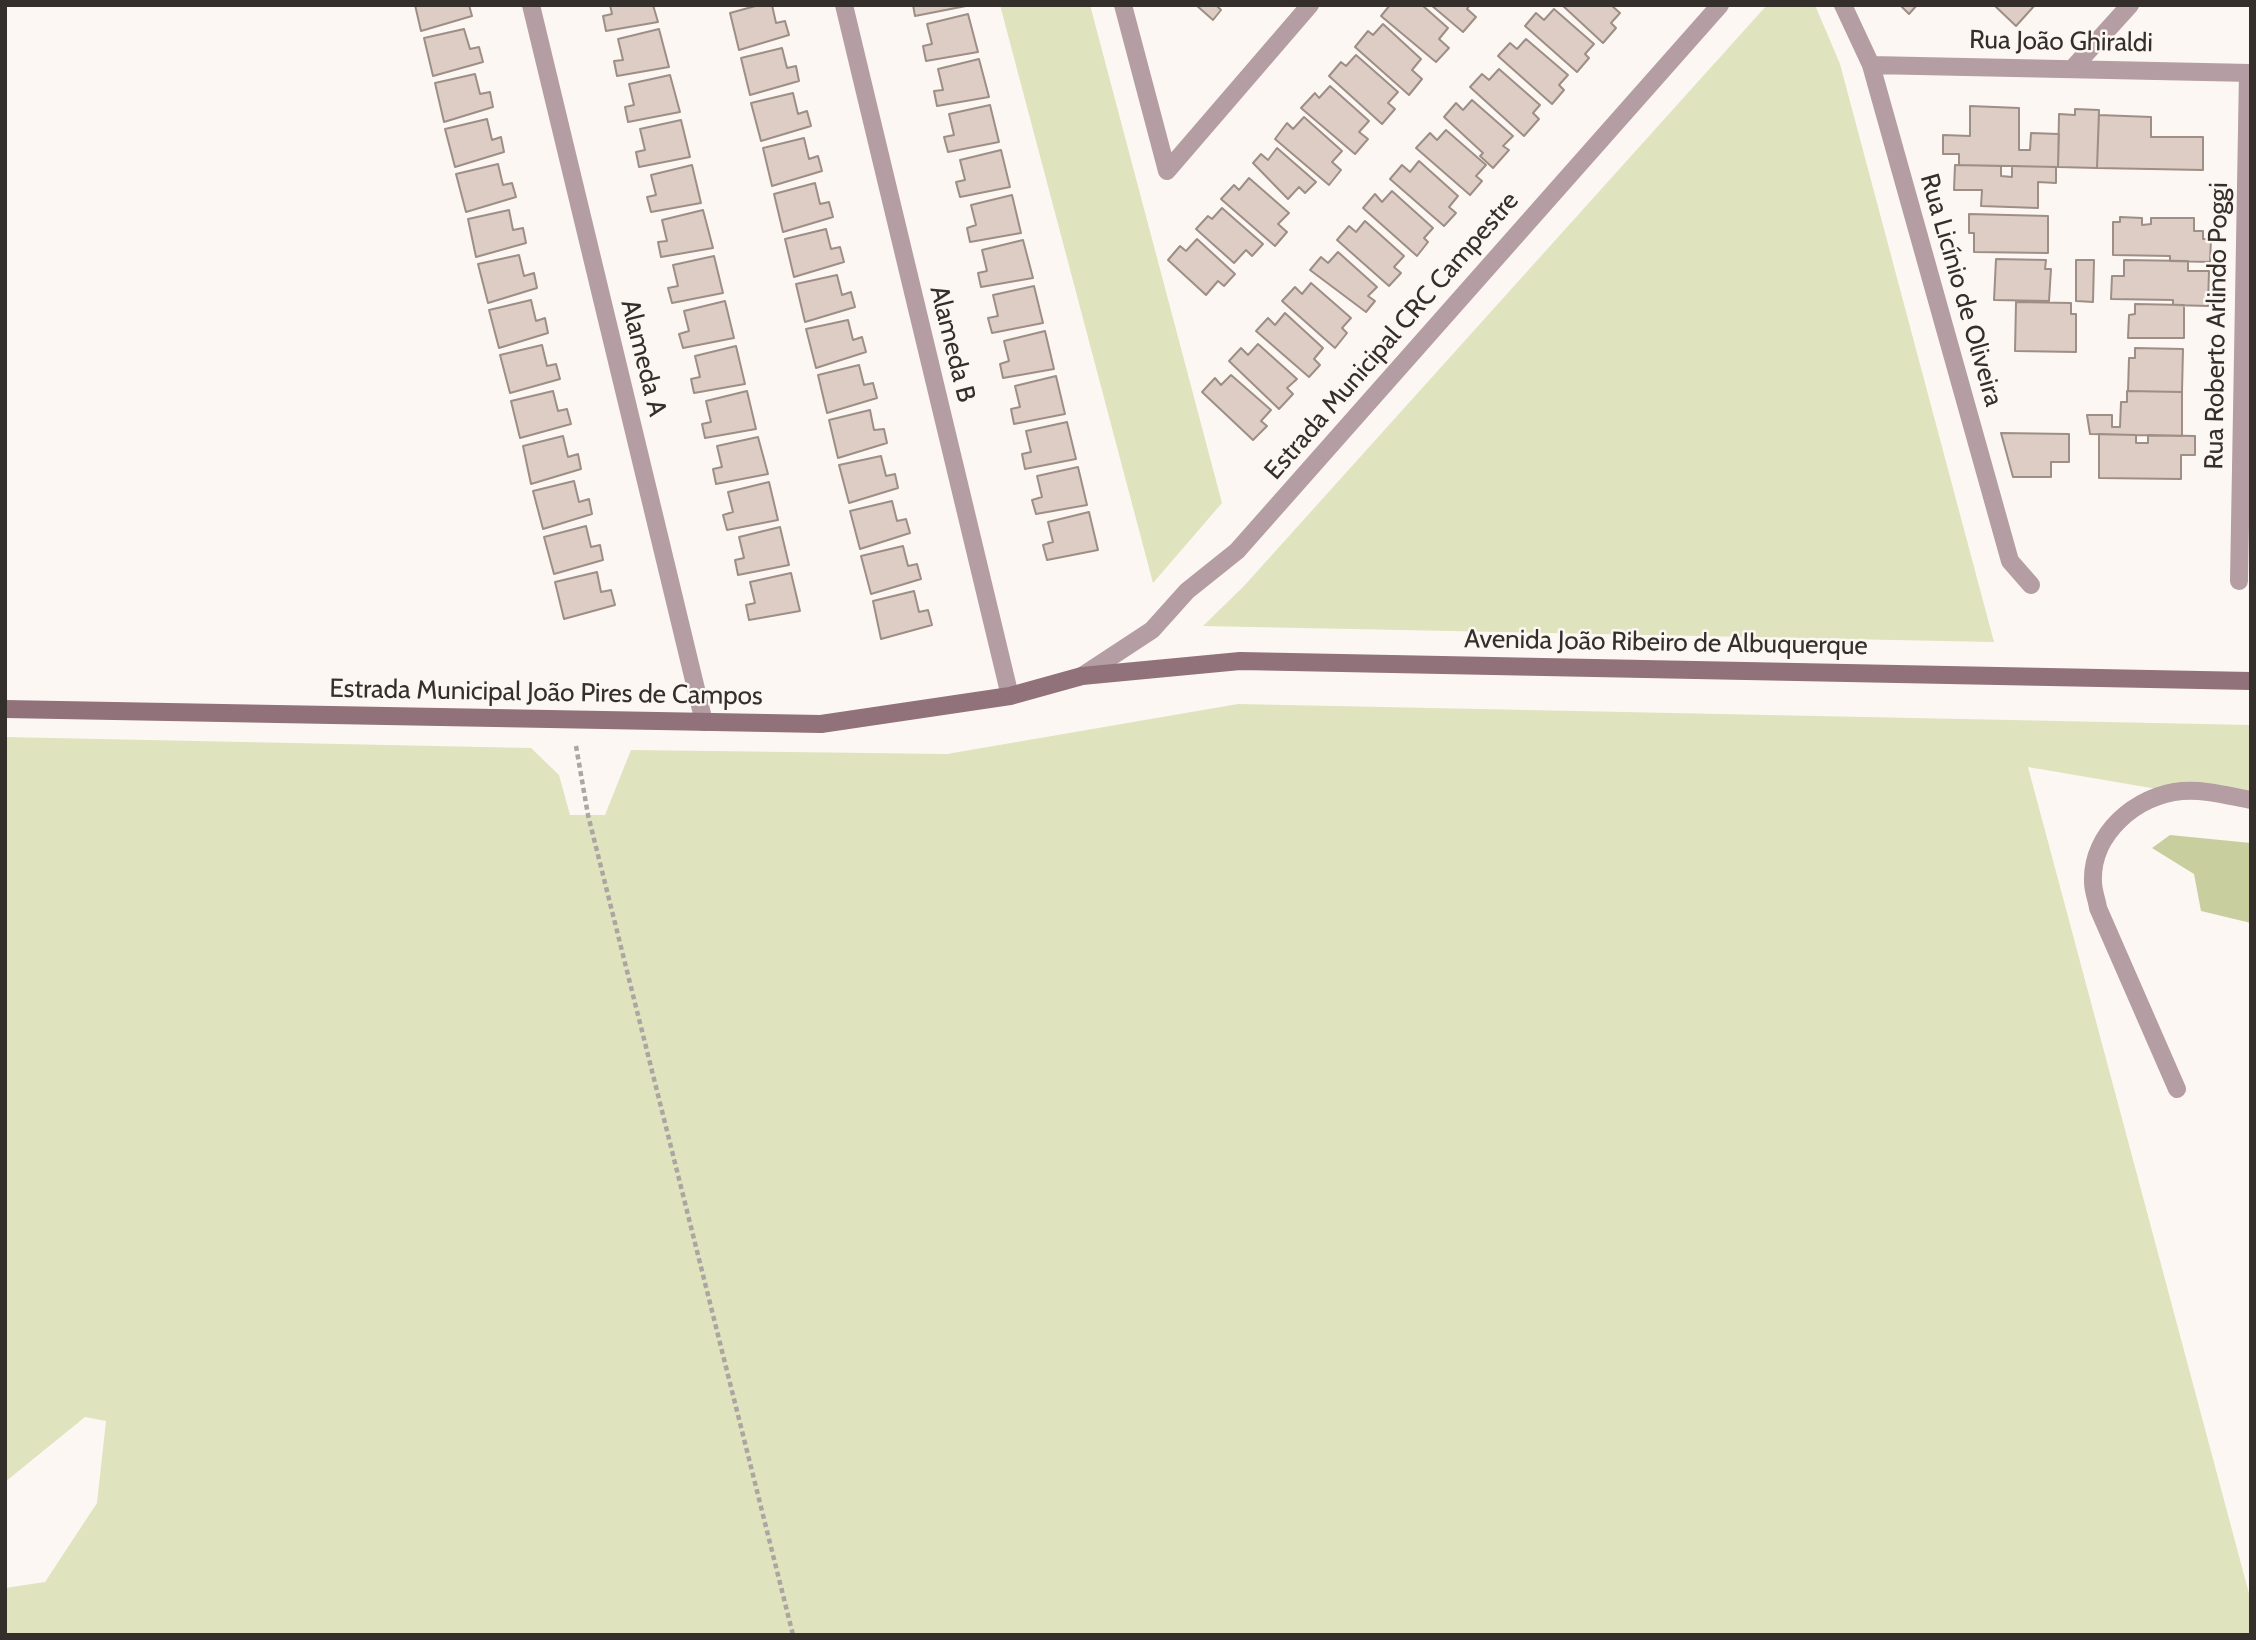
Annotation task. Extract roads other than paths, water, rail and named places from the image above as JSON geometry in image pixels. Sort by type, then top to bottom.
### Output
[{"type":"street","name":"Alameda A","points":[[531,5],[704,722]]},
{"type":"street","name":"Alameda B","points":[[844,5],[1010,695]]},
{"type":"street","points":[[1124,5],[1167,171],[1310,5]]},
{"type":"street","name":"Estrada Municipal CRC Campestre","points":[[1082,676],[1152,630],[1187,591],[1237,551],[1720,5]]},
{"type":"street","name":"Rua Licínio de Oliveira","points":[[1843,5],[1871,65],[2010,561],[2031,585]]},
{"type":"street","points":[[2072,69],[2130,5]]},
{"type":"street","name":"Rua João Ghiraldi","points":[[1871,65],[2249,73]]},
{"type":"street","name":"Rua Roberto Arlindo Poggi","points":[[2239,581],[2249,73]]},
{"type":"street","name":"Avenida João Ribeiro de Albuquerque","points":[[1082,676],[1240,661],[2251,681]]},
{"type":"street","name":"Estrada Municipal João Pires de Campos","points":[[5,709],[821,724],[1010,695],[1082,676]]},
{"type":"street","points":[[2177,1089],[2098,908],[2093,882],[2098,852],[2110,830],[2129,811],[2150,798],[2182,791],[2251,800]]}]
